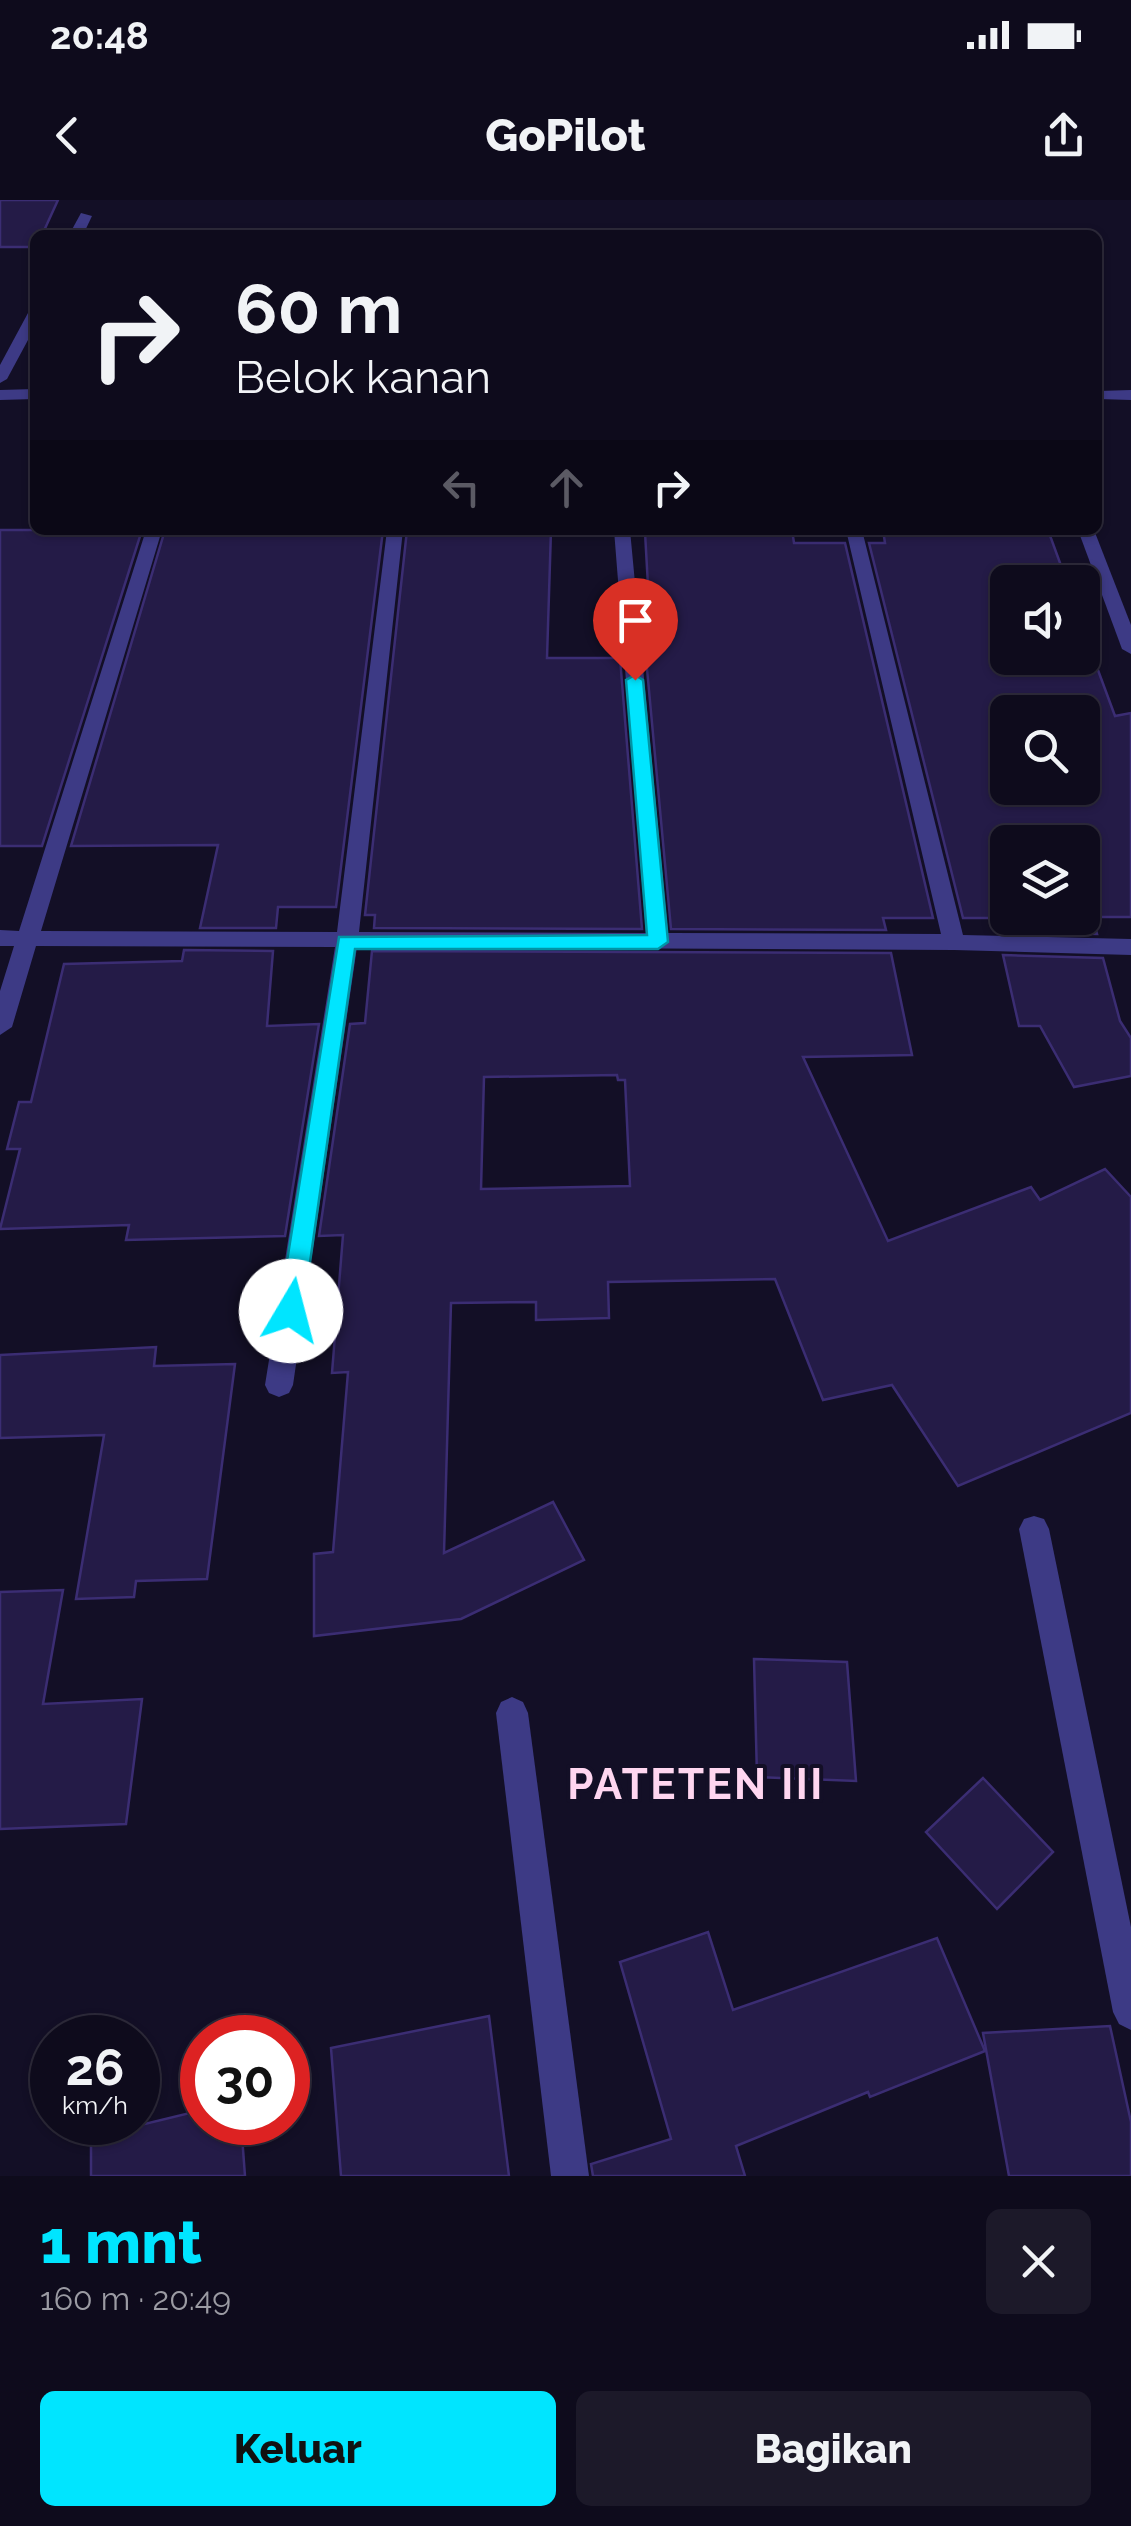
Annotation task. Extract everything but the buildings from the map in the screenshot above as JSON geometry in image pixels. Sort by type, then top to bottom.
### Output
[{"type":"street","points":[[79,230],[86,216]]},
{"type":"street","points":[[0,380],[30,323]]},
{"type":"street","points":[[0,395],[30,394]]},
{"type":"street","points":[[1102,395],[1131,394]]},
{"type":"street","points":[[0,1027],[152,535]]},
{"type":"street","points":[[280,1385],[346,942],[394,535]]},
{"type":"street","points":[[622,535],[658,942]]},
{"type":"street","points":[[855,535],[954,942]]},
{"type":"street","points":[[1088,535],[1131,648]]},
{"type":"street","points":[[0,938],[1131,946]]},
{"type":"street","points":[[1034,1529],[1131,2012]]},
{"type":"street","points":[[512,1713],[570,2176]]},
{"type":"district","name":"PATETEN III","points":[[696,1784]]},
{"type":"route","points":[[291,1311],[346,942],[658,942],[635,680]]}]
